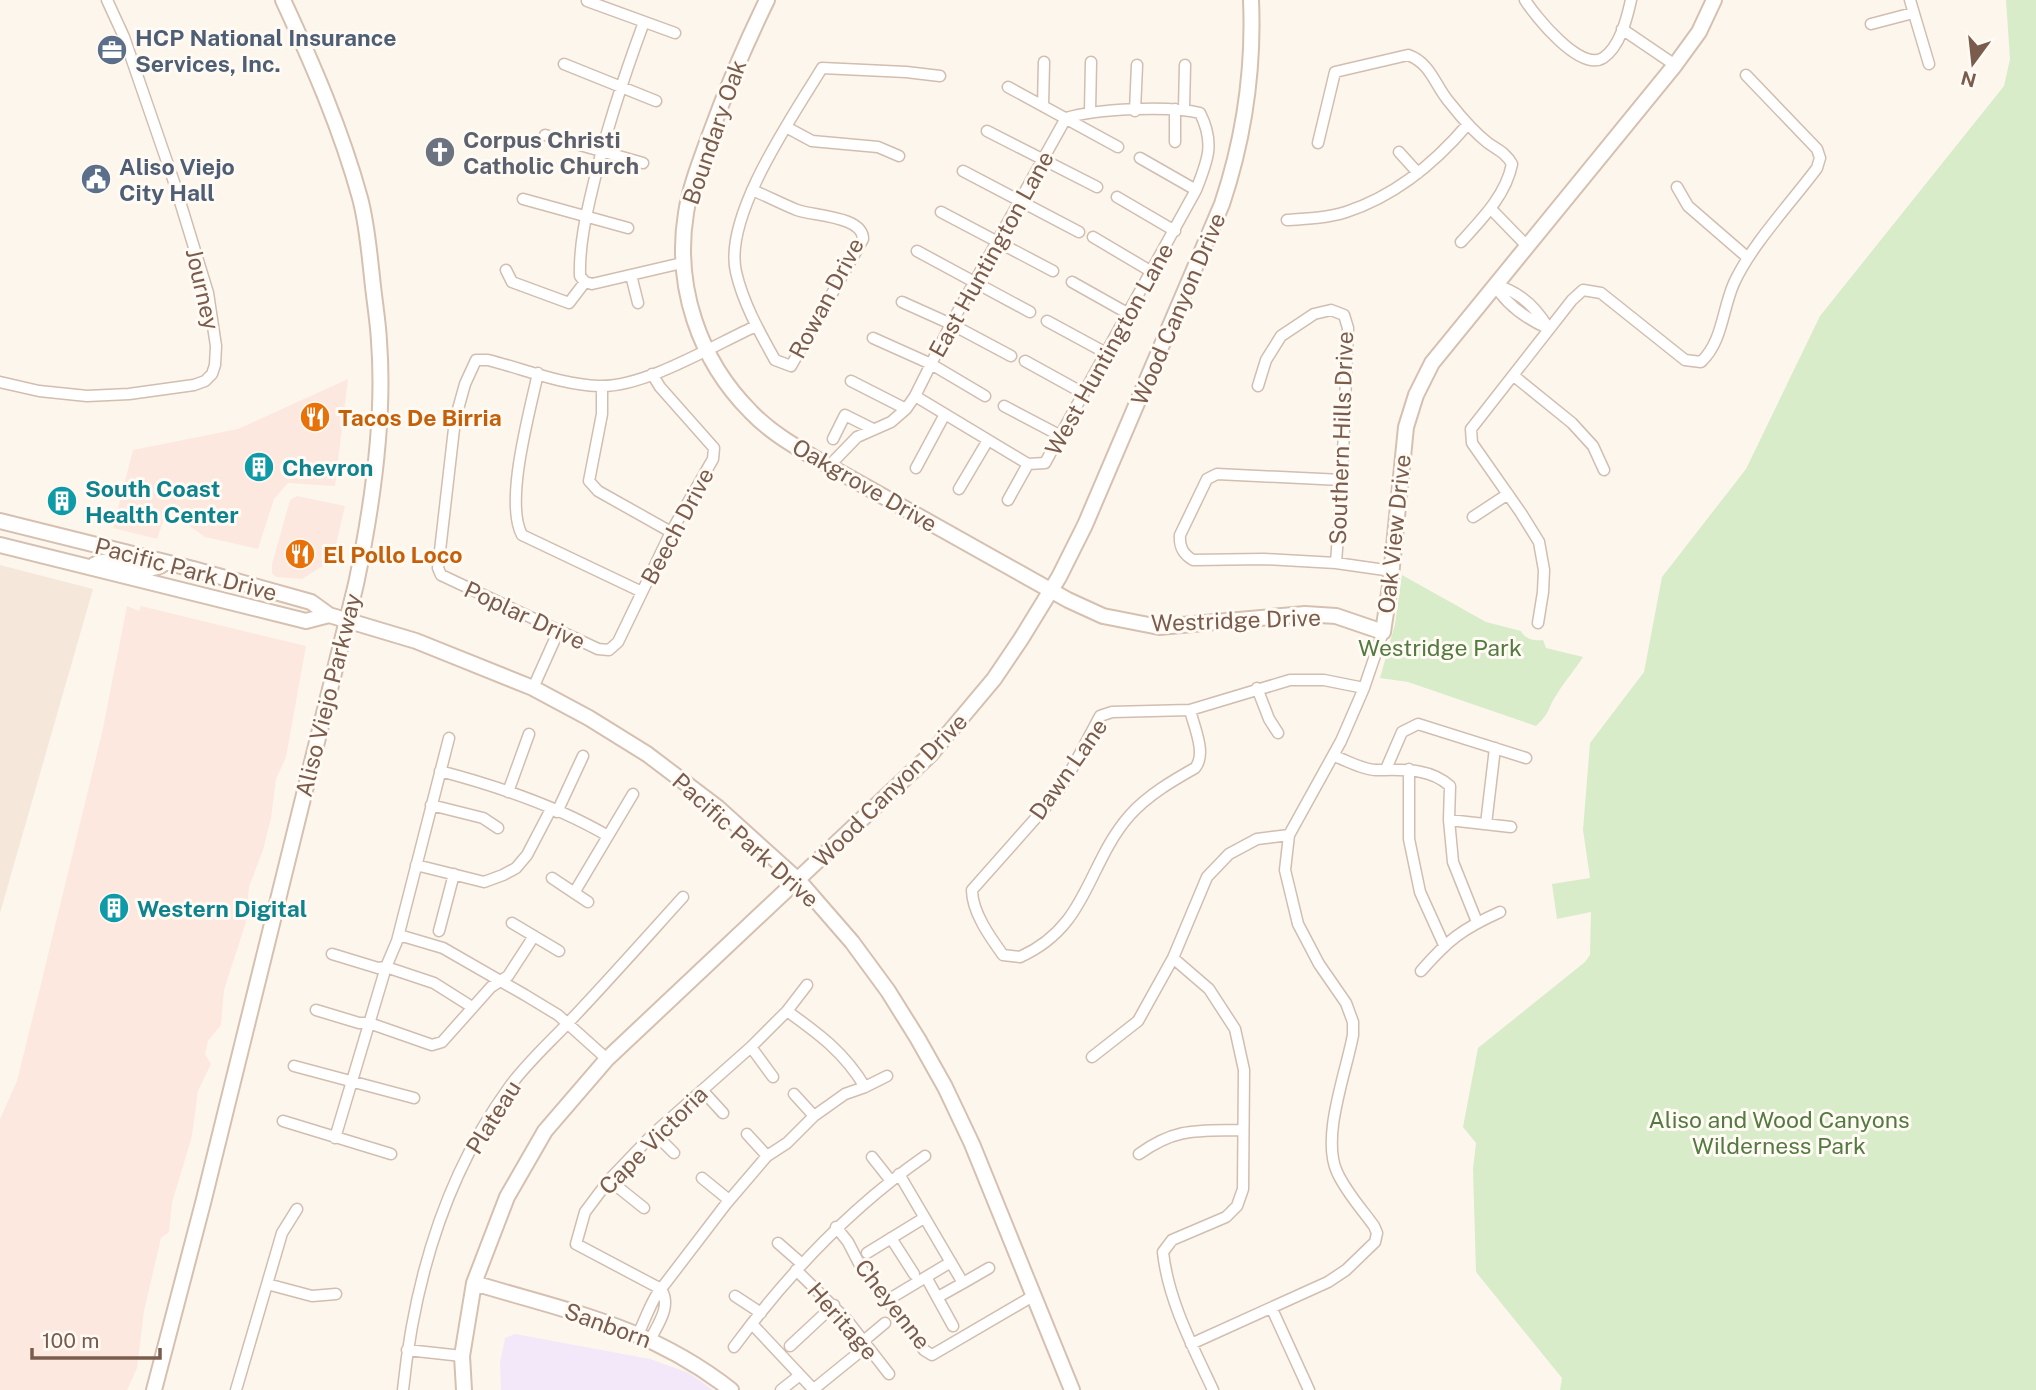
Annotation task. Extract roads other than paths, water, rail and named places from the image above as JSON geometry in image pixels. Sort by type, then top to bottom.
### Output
[{"type":"main road","name":"Aliso Viejo Parkway","points":[[154,1390],[347,620],[366,538],[372,498],[380,385],[379,342],[361,202],[345,147],[321,83],[283,0]]},
{"type":"main road","name":"Boundary Oak","points":[[706,349],[691,310],[682,263],[685,214],[692,182],[732,77],[767,0]]},
{"type":"main road","name":"Wood Canyon Drive","points":[[464,1390],[462,1356],[474,1283],[507,1197],[545,1130],[607,1059],[799,881],[939,746],[994,679],[1051,590],[1085,525],[1222,204],[1234,168],[1243,126],[1252,32],[1251,0]]},
{"type":"main road","name":"Oak View Drive","points":[[1383,632],[1406,427],[1416,395],[1432,363],[1675,65],[1699,32],[1714,0]]},
{"type":"main road","name":"Oakgrove Drive","points":[[706,349],[719,373],[751,412],[790,444],[1051,590]]},
{"type":"main road","name":"Pacific Park Drive","points":[[0,521],[311,602],[329,615],[416,641],[533,688],[589,718],[682,779],[717,807],[799,881],[852,942],[888,991],[930,1060],[972,1144],[1072,1390]]},
{"type":"main road","name":"Pacific Park Drive","points":[[0,545],[306,621],[329,615]]},
{"type":"main road","points":[[89,567],[104,561],[152,570],[165,563]]},
{"type":"main road","name":"Westridge Drive","points":[[1051,590],[1103,616],[1159,627],[1305,614],[1336,616],[1383,632]]},
{"type":"main road","name":"Sanborn","points":[[474,1283],[579,1312],[644,1337],[705,1371],[731,1390]]},
{"type":"street","name":"Journey","points":[[0,382],[39,391],[88,396],[129,394],[194,385],[205,381],[212,374],[215,365],[216,346],[208,293],[174,182],[124,37],[107,0]]},
{"type":"street","points":[[1525,0],[1538,21],[1555,37],[1587,59],[1595,61],[1604,58],[1614,46],[1631,0]]},
{"type":"street","points":[[1910,0],[1929,64]]},
{"type":"street","points":[[587,1],[675,33]]},
{"type":"street","points":[[1871,24],[1913,13]]},
{"type":"street","points":[[644,22],[620,87],[601,152],[585,217],[580,276],[585,282],[592,284],[682,263]]},
{"type":"street","points":[[1622,29],[1675,65]]},
{"type":"street","points":[[1318,144],[1335,72],[1408,55],[1419,58],[1431,72],[1447,100],[1468,124],[1488,143],[1506,154],[1513,164],[1492,209],[1461,243]]},
{"type":"street","points":[[1043,106],[1044,62]]},
{"type":"street","points":[[1090,111],[1091,62]]},
{"type":"street","points":[[564,64],[656,101]]},
{"type":"street","points":[[1135,111],[1137,65]]},
{"type":"street","points":[[1175,142],[1185,65]]},
{"type":"street","points":[[642,592],[522,535],[516,523],[522,447],[538,373],[584,385],[625,383],[652,374],[756,326],[736,272],[734,250],[752,190],[822,68],[940,76]]},
{"type":"street","points":[[1538,623],[1544,570],[1539,542],[1472,443],[1471,429],[1572,300],[1583,290],[1601,293],[1685,360],[1701,362],[1712,351],[1734,284],[1748,258],[1817,168],[1820,158],[1817,149],[1746,75]]},
{"type":"street","points":[[1007,87],[1118,147]]},
{"type":"street","points":[[1066,118],[1090,111],[1180,109]]},
{"type":"street","name":"West Huntington Lane","points":[[915,396],[1028,464],[1045,463],[1175,231],[1209,157],[1208,129],[1200,113],[1180,109]]},
{"type":"street","name":"East Huntington Lane","points":[[830,466],[857,437],[891,422],[906,409],[915,396],[951,324],[1066,118]]},
{"type":"street","points":[[1287,220],[1344,213],[1394,190],[1440,155],[1468,124]]},
{"type":"street","points":[[786,127],[812,141],[878,147],[899,156]]},
{"type":"street","points":[[987,131],[1097,187]]},
{"type":"street","points":[[545,135],[643,163]]},
{"type":"street","points":[[1399,152],[1418,173]]},
{"type":"street","points":[[1140,158],[1196,190]]},
{"type":"street","points":[[963,171],[1079,232]]},
{"type":"street","points":[[1677,187],[1688,206],[1748,258]]},
{"type":"street","name":"Rowan Drive","points":[[752,190],[800,211],[830,216],[860,228],[863,239],[791,366],[775,360],[756,326]]},
{"type":"street","points":[[1116,197],[1175,231]]},
{"type":"street","points":[[523,199],[628,228]]},
{"type":"street","points":[[1492,209],[1526,245]]},
{"type":"street","points":[[941,212],[1053,271]]},
{"type":"street","points":[[1093,237],[1152,272]]},
{"type":"street","points":[[917,251],[1030,312]]},
{"type":"street","points":[[506,270],[512,282],[569,303],[585,282]]},
{"type":"street","points":[[631,275],[638,303]]},
{"type":"street","points":[[1072,282],[1129,314]]},
{"type":"street","points":[[1495,285],[1511,289],[1539,312],[1549,329]]},
{"type":"street","points":[[1495,285],[1503,299],[1523,315],[1549,329]]},
{"type":"street","points":[[902,302],[1011,356]]},
{"type":"street","points":[[1523,315],[1530,305]]},
{"type":"street","name":"Southern Hills Drive","points":[[1258,386],[1266,359],[1280,336],[1314,314],[1331,310],[1344,315],[1348,328],[1336,563]]},
{"type":"street","points":[[1047,321],[1106,354]]},
{"type":"street","points":[[873,338],[931,364],[985,396]]},
{"type":"street","name":"Poplar Drive","points":[[538,373],[488,360],[476,360],[465,384],[455,420],[438,568],[441,575],[598,649],[610,650]]},
{"type":"street","points":[[1025,361],[1083,393]]},
{"type":"street","name":"Beech Drive","points":[[610,650],[618,642],[671,532],[713,458],[714,449],[660,387],[652,374]]},
{"type":"street","points":[[1514,376],[1572,423],[1593,446],[1604,470]]},
{"type":"street","points":[[851,381],[906,409]]},
{"type":"street","points":[[602,386],[602,414],[589,481],[598,491],[671,532]]},
{"type":"street","points":[[1004,407],[1061,436]]},
{"type":"street","points":[[916,468],[946,414]]},
{"type":"street","points":[[833,439],[845,415],[873,429]]},
{"type":"street","points":[[960,489],[988,440]]},
{"type":"street","points":[[1008,500],[1028,464]]},
{"type":"street","points":[[1342,480],[1217,474],[1207,479],[1180,535],[1182,550],[1193,560],[1264,559],[1336,563],[1392,570]]},
{"type":"street","points":[[1474,517],[1507,494]]},
{"type":"street","points":[[533,688],[559,630]]},
{"type":"street","name":"Oak View Drive","points":[[1191,1344],[1312,1292],[1346,1270],[1375,1242],[1377,1233],[1374,1226],[1344,1186],[1334,1163],[1331,1142],[1351,1047],[1353,1022],[1346,1003],[1319,964],[1298,924],[1285,870],[1289,835],[1334,756],[1364,688],[1383,632]]},
{"type":"street","name":"Dawn Lane","points":[[1190,710],[1201,755],[1200,762],[1195,768],[1153,794],[1129,816],[1071,919],[1056,934],[1020,957],[1003,955],[972,898],[972,890],[1062,786],[1100,716],[1112,712],[1190,710],[1290,680],[1306,679],[1364,688]]},
{"type":"street","points":[[1257,688],[1269,719],[1278,733]]},
{"type":"street","points":[[1386,769],[1402,732],[1419,724],[1526,758]]},
{"type":"street","points":[[508,792],[529,734]]},
{"type":"street","points":[[335,1138],[386,967],[399,934],[449,738]]},
{"type":"street","points":[[1486,824],[1495,748]]},
{"type":"street","points":[[416,865],[484,882],[516,868],[554,811],[583,756]]},
{"type":"street","points":[[1334,756],[1374,770],[1409,769],[1440,778],[1450,786],[1449,820],[1453,862],[1477,922]]},
{"type":"street","points":[[1409,769],[1409,839],[1420,892],[1444,945]]},
{"type":"street","points":[[440,771],[508,792],[580,820],[608,836]]},
{"type":"street","points":[[575,893],[634,794]]},
{"type":"street","points":[[431,805],[483,818],[498,828]]},
{"type":"street","points":[[1449,820],[1511,827]]},
{"type":"street","points":[[1092,1057],[1138,1021],[1173,958],[1207,877],[1229,854],[1257,839],[1289,835]]},
{"type":"street","points":[[439,931],[454,874]]},
{"type":"street","points":[[552,878],[588,902]]},
{"type":"street","name":"Plateau","points":[[403,1390],[407,1350],[430,1247],[449,1195],[470,1150],[511,1085],[531,1059],[567,1024],[683,897]]},
{"type":"street","points":[[1421,971],[1444,945],[1477,922],[1500,912]]},
{"type":"street","points":[[513,923],[559,951]]},
{"type":"street","points":[[399,934],[443,948],[542,1005],[607,1059]]},
{"type":"street","points":[[316,1010],[359,1023],[369,1023],[432,1045],[442,1042],[491,987],[508,976],[534,936]]},
{"type":"street","points":[[332,954],[378,968],[386,967],[434,983],[472,1007]]},
{"type":"street","points":[[1173,958],[1209,989],[1235,1029],[1244,1070],[1243,1189],[1237,1206],[1226,1217],[1172,1240],[1163,1252],[1165,1271],[1191,1344],[1213,1390]]},
{"type":"street","name":"Cape Victoria","points":[[661,1289],[576,1244],[585,1212],[609,1180],[654,1133],[751,1047],[807,985]]},
{"type":"street","points":[[787,1010],[827,1040],[851,1065],[864,1087]]},
{"type":"street","points":[[751,1047],[773,1077]]},
{"type":"street","points":[[294,1066],[414,1098]]},
{"type":"street","points":[[644,1337],[664,1311],[665,1296],[661,1289],[729,1200],[768,1156],[787,1143],[814,1116],[845,1094],[887,1076]]},
{"type":"street","points":[[702,1090],[723,1113]]},
{"type":"street","points":[[794,1094],[814,1116]]},
{"type":"street","points":[[283,1121],[391,1154]]},
{"type":"street","points":[[1139,1154],[1156,1142],[1186,1131],[1242,1130]]},
{"type":"street","points":[[654,1133],[674,1153]]},
{"type":"street","points":[[747,1134],[768,1156]]},
{"type":"street","points":[[734,1347],[799,1267],[836,1227],[925,1156]]},
{"type":"street","points":[[872,1157],[895,1178],[924,1218],[963,1283]]},
{"type":"street","points":[[702,1178],[729,1200]]},
{"type":"street","points":[[609,1180],[644,1208]]},
{"type":"street","points":[[236,1390],[282,1233],[297,1209]]},
{"type":"street","points":[[867,1252],[924,1218]]},
{"type":"street","name":"Cheyenne","points":[[836,1227],[848,1242],[864,1273],[924,1350],[932,1354],[1033,1296]]},
{"type":"street","points":[[891,1238],[914,1274]]},
{"type":"street","name":"Heritage","points":[[778,1243],[834,1305],[889,1374]]},
{"type":"street","points":[[887,1301],[951,1262]]},
{"type":"street","points":[[938,1297],[989,1268]]},
{"type":"street","points":[[926,1277],[953,1326]]},
{"type":"street","points":[[267,1284],[312,1296],[336,1294]]},
{"type":"street","points":[[735,1296],[761,1313]]},
{"type":"street","points":[[790,1346],[834,1305]]},
{"type":"street","points":[[1272,1309],[1309,1390]]},
{"type":"street","points":[[752,1324],[814,1390],[862,1350],[867,1338],[885,1323]]},
{"type":"street","points":[[407,1350],[462,1356]]},
{"type":"street","points":[[781,1390],[800,1375]]},
{"type":"place","name":"HCP National Insurance Services, Inc.","points":[[112,50]]},
{"type":"place","name":"Corpus Christi Catholic Church","points":[[440,152]]},
{"type":"place","name":"Aliso Viejo City Hall","points":[[96,179]]},
{"type":"place","name":"Tacos De Birria","points":[[315,417]]},
{"type":"place","name":"Chevron","points":[[259,467]]},
{"type":"place","name":"South Coast Health Center","points":[[62,501]]},
{"type":"place","name":"El Pollo Loco","points":[[300,554]]},
{"type":"place","name":"Western Digital","points":[[114,908]]},
{"type":"park label","name":"Westridge Park","points":[[1440,647]]},
{"type":"park label","name":"Aliso and Wood Canyons Wilderness Park","points":[[1779,1132]]}]
